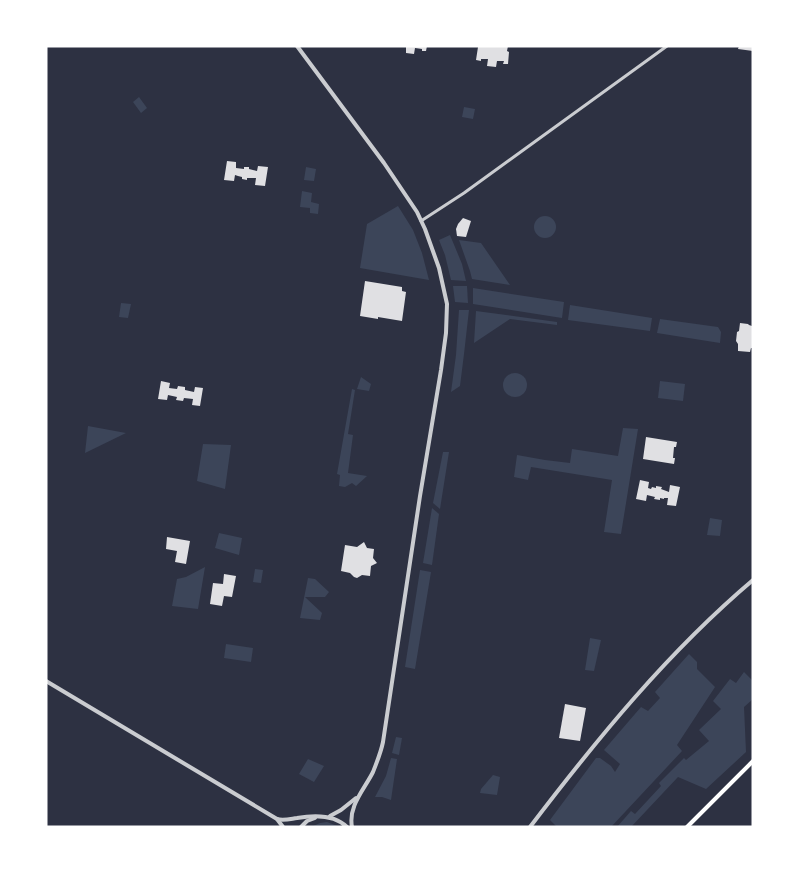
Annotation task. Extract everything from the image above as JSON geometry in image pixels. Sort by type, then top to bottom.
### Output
[{"type":"main road","points":[[687,827],[753,761]]},
{"type":"street","points":[[277,819],[332,817],[349,827],[353,808],[375,767],[383,742],[447,312],[444,288],[436,256],[422,221],[384,163],[296,46]]},
{"type":"street","points":[[422,221],[464,194],[667,46]]},
{"type":"street","points":[[530,827],[588,752],[632,701],[692,637],[753,580]]},
{"type":"street","points":[[46,681],[277,819],[283,827]]},
{"type":"street","points":[[328,817],[346,806],[361,792]]},
{"type":"street","points":[[301,827],[312,819],[322,816]]},
{"type":"shaded area","points":[[139,97],[147,108],[141,113],[133,102]]},
{"type":"shaded area","points":[[464,107],[475,109],[473,119],[462,117]]},
{"type":"shaded area","points":[[306,167],[316,169],[314,181],[304,180]]},
{"type":"shaded area","points":[[302,191],[312,193],[311,202],[319,204],[318,214],[310,213],[310,208],[300,207]]},
{"type":"shaded area","points":[[398,206],[413,230],[422,253],[429,280],[360,268],[367,224]]},
{"type":"shaded area","points":[[541,216],[549,216],[556,223],[556,231],[549,238],[541,238],[534,231],[534,223]]},
{"type":"shaded area","points":[[450,235],[462,264],[466,281],[451,280],[439,240]]},
{"type":"shaded area","points":[[459,240],[481,243],[510,285],[472,279]]},
{"type":"shaded area","points":[[453,286],[467,286],[468,303],[455,302]]},
{"type":"shaded area","points":[[473,288],[564,302],[562,318],[473,304]]},
{"type":"shaded area","points":[[121,303],[131,304],[128,318],[119,317]]},
{"type":"shaded area","points":[[570,305],[652,318],[650,331],[568,320]]},
{"type":"shaded area","points":[[459,310],[469,310],[460,386],[451,392],[456,355]]},
{"type":"shaded area","points":[[476,311],[557,322],[557,325],[510,319],[474,343]]},
{"type":"shaded area","points":[[660,319],[718,327],[721,332],[720,343],[657,333]]},
{"type":"shaded area","points":[[515,373],[523,377],[527,385],[523,393],[515,397],[507,393],[503,385],[507,377]]},
{"type":"shaded area","points":[[361,377],[371,384],[369,391],[357,389]]},
{"type":"shaded area","points":[[660,381],[685,384],[683,401],[658,398]]},
{"type":"shaded area","points":[[352,389],[355,390],[348,434],[353,435],[348,473],[367,476],[356,486],[352,483],[345,487],[339,486],[340,475],[337,474]]},
{"type":"shaded area","points":[[88,426],[126,433],[85,453]]},
{"type":"shaded area","points":[[623,428],[638,429],[621,534],[604,532],[612,480],[531,467],[528,480],[514,477],[517,455],[570,463],[572,449],[618,456]]},
{"type":"shaded area","points":[[203,444],[231,445],[225,489],[197,481]]},
{"type":"shaded area","points":[[443,452],[449,452],[440,509],[433,503]]},
{"type":"shaded area","points":[[432,508],[439,514],[432,565],[423,563]]},
{"type":"shaded area","points":[[710,518],[722,520],[720,536],[707,535]]},
{"type":"shaded area","points":[[219,533],[242,538],[239,555],[215,548]]},
{"type":"shaded area","points":[[205,567],[198,609],[172,606],[177,579],[186,577]]},
{"type":"shaded area","points":[[255,569],[263,570],[261,583],[253,582]]},
{"type":"shaded area","points":[[420,570],[431,572],[415,669],[405,667]]},
{"type":"shaded area","points":[[308,578],[315,579],[329,592],[325,597],[305,597],[322,613],[320,620],[300,618]]},
{"type":"shaded area","points":[[590,638],[601,640],[594,671],[585,670]]},
{"type":"shaded area","points":[[226,644],[253,648],[251,662],[224,658]]},
{"type":"shaded area","points":[[689,654],[697,662],[697,669],[715,687],[677,745],[682,751],[611,827],[557,827],[550,820],[596,758],[600,758],[611,766],[615,772],[620,764],[604,750],[641,707],[648,711],[660,698],[655,692]]},
{"type":"shaded area","points":[[744,672],[753,681],[753,699],[744,707],[746,752],[706,789],[678,777],[631,827],[617,827],[631,811],[635,814],[661,786],[659,783],[684,758],[686,760],[709,741],[699,730],[721,709],[713,701],[730,679],[736,683]]},
{"type":"shaded area","points":[[396,737],[402,738],[399,755],[392,753]]},
{"type":"shaded area","points":[[391,758],[397,759],[391,800],[375,797],[386,776]]},
{"type":"shaded area","points":[[308,759],[324,766],[314,782],[299,774]]},
{"type":"shaded area","points":[[493,775],[500,777],[497,795],[480,793],[481,789]]},
{"type":"shaded area","points":[[327,822],[340,827],[311,827],[320,823]]},
{"type":"building","points":[[406,46],[427,46],[426,51],[415,48],[414,54],[406,53]]},
{"type":"building","points":[[508,46],[508,64],[503,64],[504,61],[497,61],[496,67],[487,66],[488,59],[476,60],[478,47]]},
{"type":"building","points":[[739,46],[753,46],[753,51],[738,49]]},
{"type":"building","points":[[227,161],[236,162],[236,168],[244,169],[244,167],[249,167],[249,169],[257,171],[258,166],[268,167],[265,186],[255,185],[256,178],[247,178],[247,180],[235,175],[234,181],[224,180]]},
{"type":"building","points":[[463,218],[471,221],[466,237],[457,236],[456,229]]},
{"type":"building","points":[[365,281],[402,287],[402,291],[406,292],[402,321],[360,316]]},
{"type":"building","points":[[740,323],[752,326],[752,348],[750,352],[738,351],[736,341]]},
{"type":"building","points":[[161,381],[170,383],[169,388],[185,387],[185,390],[194,392],[195,387],[203,388],[200,406],[192,405],[193,399],[184,398],[183,401],[176,400],[177,397],[168,395],[167,400],[158,399]]},
{"type":"building","points":[[646,437],[677,442],[676,447],[674,447],[674,464],[643,459]]},
{"type":"building","points":[[640,480],[649,482],[648,488],[651,489],[652,487],[656,488],[656,486],[662,487],[661,489],[669,492],[670,485],[680,487],[676,506],[667,505],[668,498],[660,498],[660,500],[647,495],[646,501],[636,499]]},
{"type":"building","points":[[167,537],[190,541],[186,564],[175,562],[177,551],[166,549]]},
{"type":"building","points":[[364,542],[367,548],[374,549],[373,558],[377,563],[371,566],[370,576],[362,575],[357,578],[350,573],[341,571],[345,545],[357,547]]},
{"type":"building","points":[[224,574],[236,576],[232,597],[224,596],[222,606],[210,604],[213,583],[223,584]]},
{"type":"building","points":[[565,704],[586,708],[580,741],[559,738]]}]
